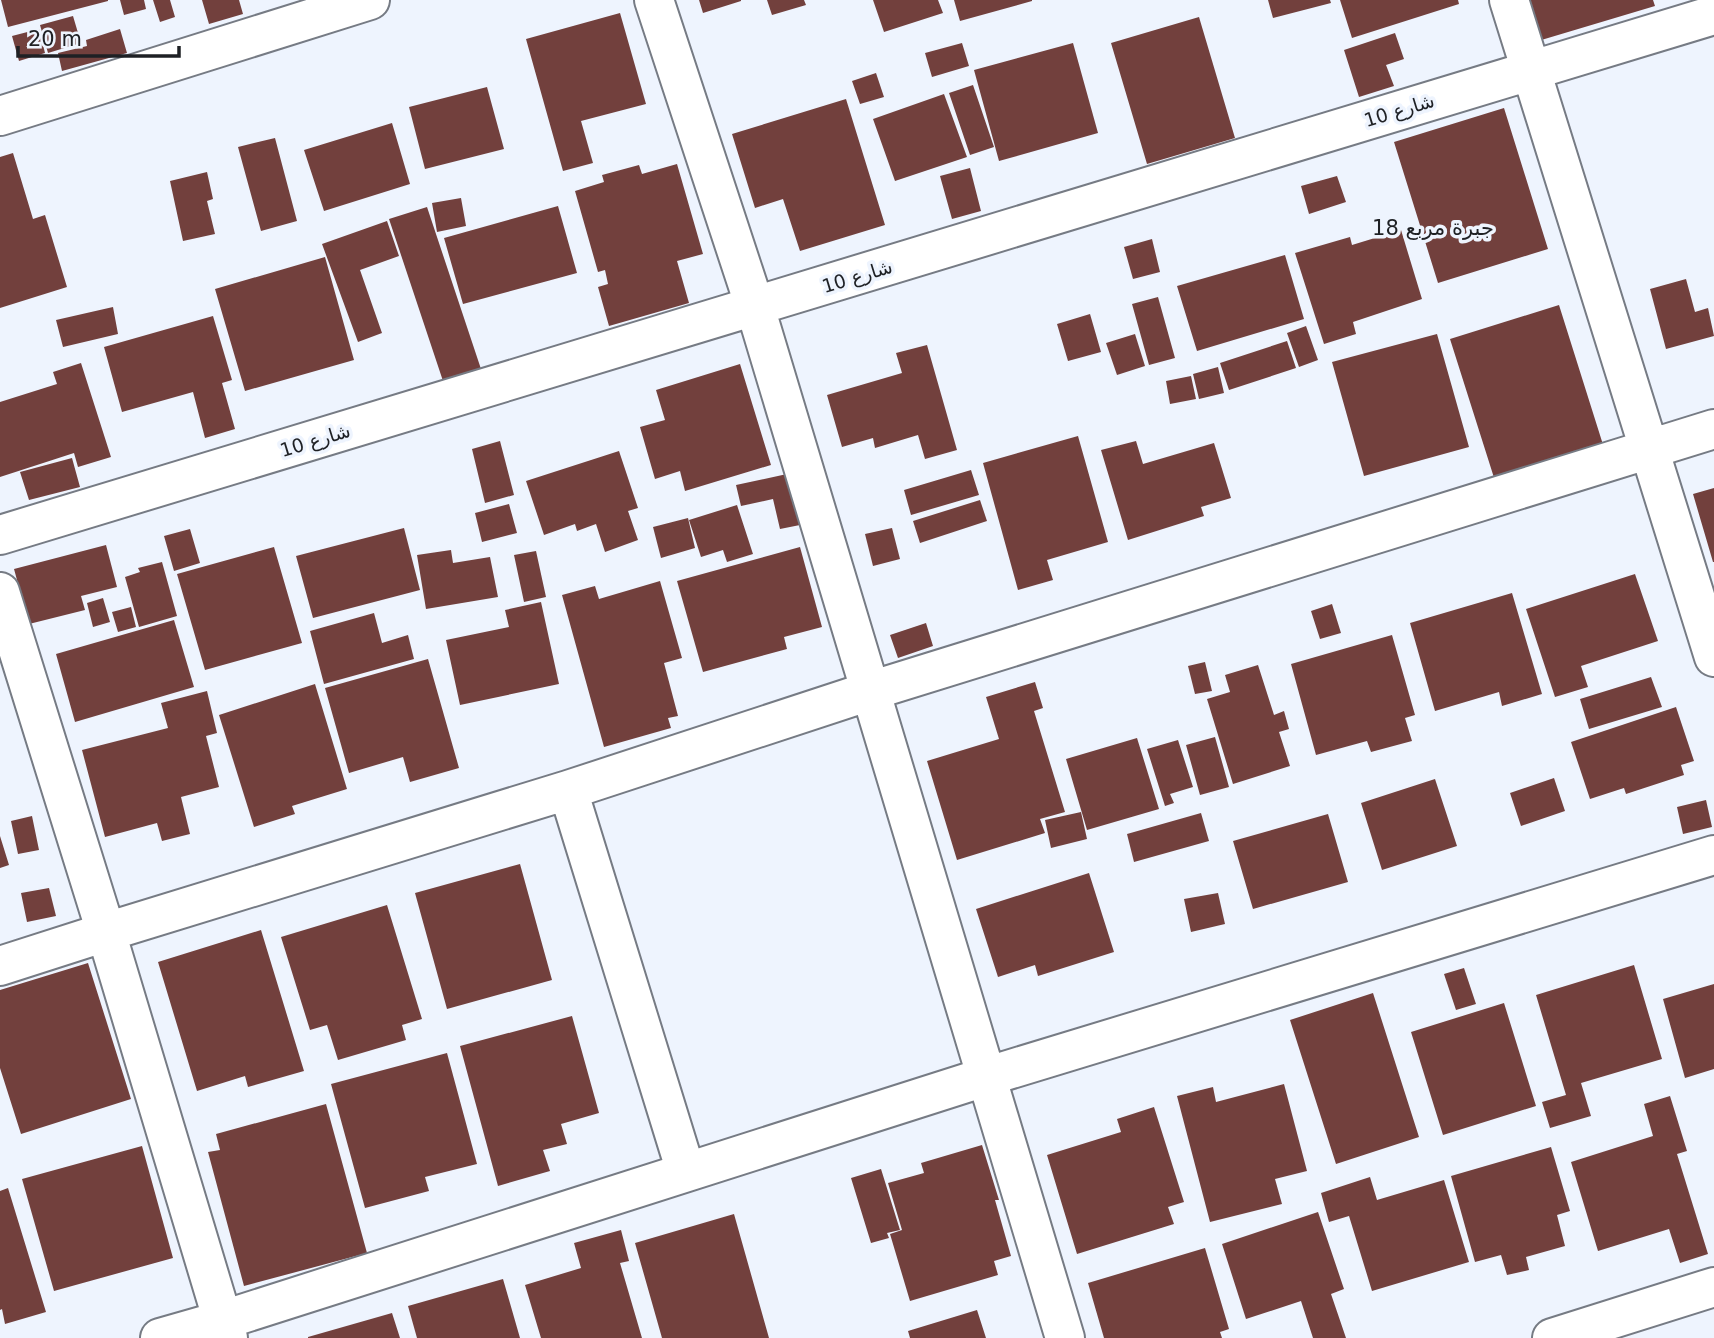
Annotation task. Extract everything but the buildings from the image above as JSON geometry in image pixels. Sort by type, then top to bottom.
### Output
[{"type":"street","points":[[0,116],[370,0]]},
{"type":"street","points":[[654,0],[755,307],[1065,1338]]},
{"type":"street","points":[[1509,0],[1714,657]]},
{"type":"street","name":"شارع 10","points":[[0,535],[1714,15]]},
{"type":"street","points":[[0,966],[568,790],[870,691],[1714,429]]},
{"type":"street","points":[[0,592],[226,1329]]},
{"type":"street","points":[[568,790],[686,1172]]},
{"type":"street","points":[[160,1338],[226,1329],[686,1172],[985,1077],[1714,855]]},
{"type":"street","points":[[1552,1338],[1714,1287]]},
{"type":"district","name":"جبرة مربع 18","points":[[1433,228]]}]
